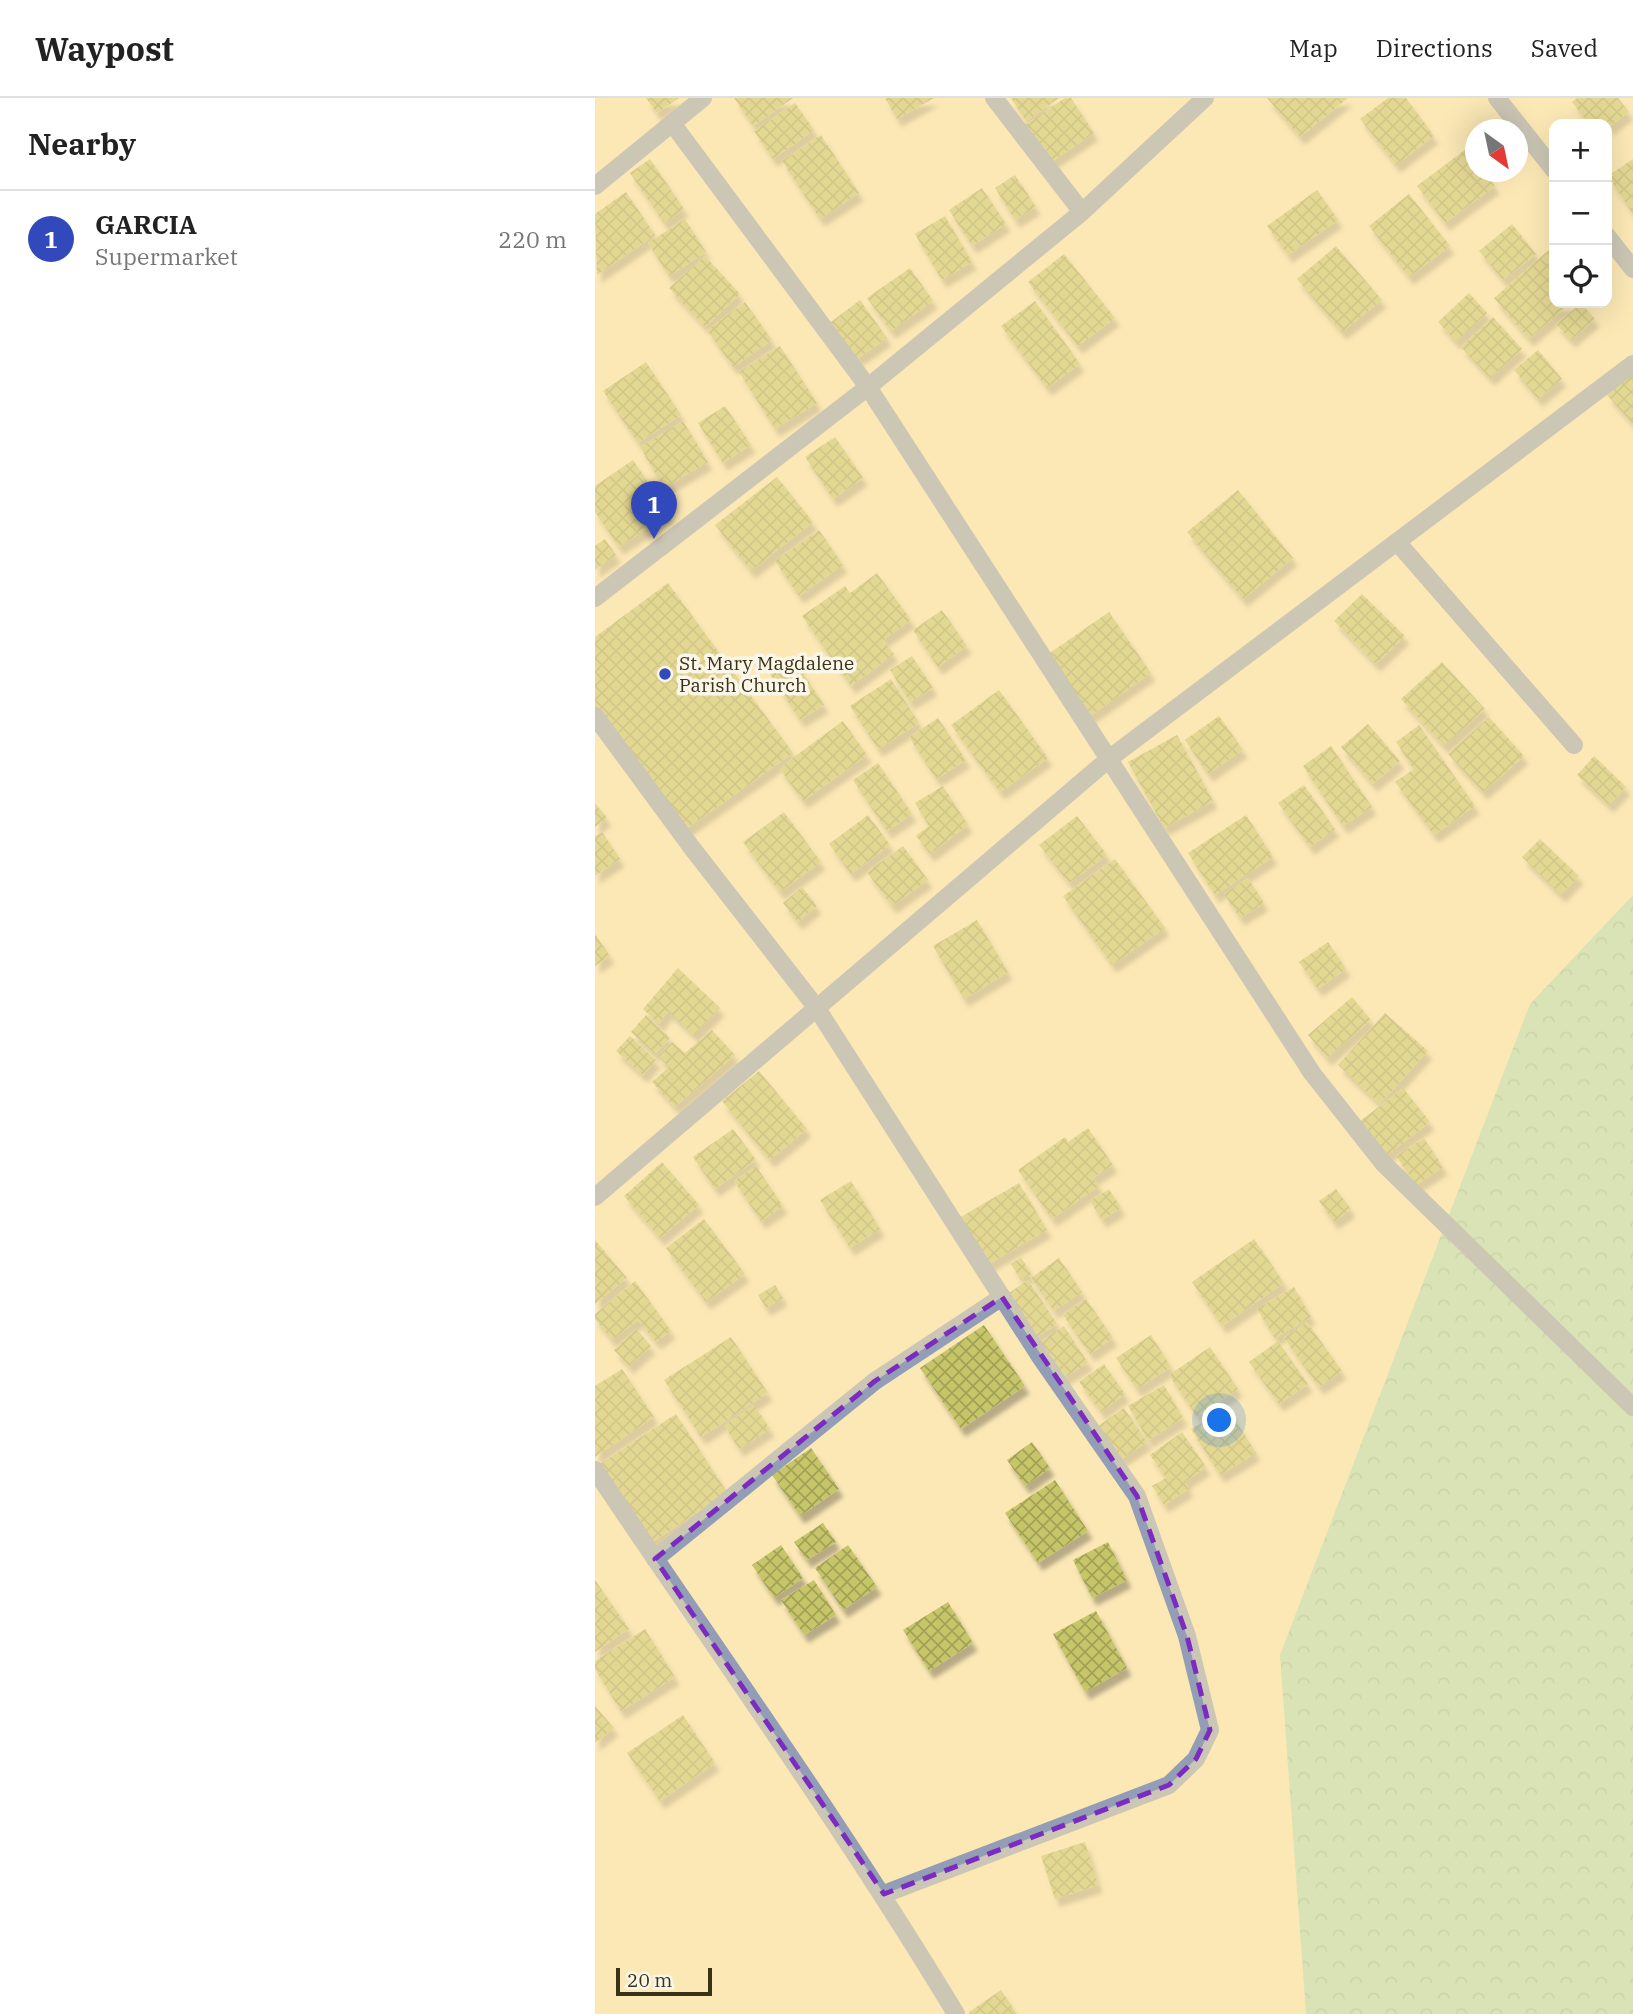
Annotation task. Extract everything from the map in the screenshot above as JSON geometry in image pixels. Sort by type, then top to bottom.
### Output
[{"type":"street","points":[[595,186],[703,98]]},
{"type":"street","points":[[994,98],[1082,212]]},
{"type":"street","points":[[595,598],[868,387],[1082,212],[1205,98]]},
{"type":"street","points":[[1497,98],[1549,164]]},
{"type":"street","points":[[673,123],[868,387],[1312,1073],[1383,1163],[1633,1407]]},
{"type":"street","points":[[1612,242],[1633,269]]},
{"type":"street","points":[[595,1197],[1110,758],[1633,364]]},
{"type":"street","points":[[1397,542],[1574,746]]},
{"type":"street","points":[[595,716],[692,848],[816,1007],[1002,1297],[1137,1496],[1187,1636],[1210,1730],[1196,1759],[1169,1785],[884,1894]]},
{"type":"street","points":[[655,1559],[875,1381],[1002,1297]]},
{"type":"street","points":[[595,1470],[819,1803],[884,1894],[956,2014]]},
{"type":"highlighted area","points":[[1002,1297],[1137,1496],[1187,1636],[1210,1730],[1196,1759],[1169,1785],[884,1894],[655,1559],[875,1381]]},
{"type":"green space","points":[[1633,895],[1633,2014],[1306,2014],[1280,1655],[1530,1004]]},
{"type":"building","points":[[646,98],[679,98],[657,113]]},
{"type":"building","points":[[734,98],[793,98],[753,126]]},
{"type":"building","points":[[885,98],[934,98],[897,119]]},
{"type":"building","points":[[1011,98],[1059,98],[1026,121]]},
{"type":"building","points":[[1065,98],[1071,98],[1094,133],[1048,164],[1023,126]]},
{"type":"building","points":[[1267,98],[1348,98],[1300,137]]},
{"type":"building","points":[[1388,98],[1406,98],[1434,136],[1396,165],[1360,119]]},
{"type":"building","points":[[1577,98],[1618,98],[1629,112],[1612,125],[1612,119],[1585,119],[1572,102]]},
{"type":"building","points":[[795,103],[814,130],[773,159],[754,131]]},
{"type":"building","points":[[821,135],[859,193],[820,219],[782,161]]},
{"type":"building","points":[[1465,150],[1465,182],[1492,182],[1495,186],[1445,223],[1417,186]]},
{"type":"building","points":[[650,159],[684,209],[664,223],[630,173]]},
{"type":"building","points":[[1633,159],[1633,214],[1612,182],[1612,173]]},
{"type":"building","points":[[1015,175],[1036,207],[1015,220],[995,188]]},
{"type":"building","points":[[982,188],[1006,224],[972,246],[949,210]]},
{"type":"building","points":[[1317,190],[1338,220],[1288,255],[1267,226]]},
{"type":"building","points":[[626,192],[655,235],[597,275],[595,214]]},
{"type":"building","points":[[1409,194],[1450,246],[1409,277],[1369,226]]},
{"type":"building","points":[[945,216],[972,262],[942,280],[915,234]]},
{"type":"building","points":[[685,219],[706,252],[669,276],[648,243]]},
{"type":"building","points":[[1512,224],[1536,254],[1503,280],[1479,251]]},
{"type":"building","points":[[1336,246],[1382,300],[1342,332],[1297,279]]},
{"type":"building","points":[[1549,250],[1549,308],[1564,308],[1529,339],[1494,298]]},
{"type":"building","points":[[1064,254],[1115,318],[1078,346],[1028,282]]},
{"type":"building","points":[[705,256],[740,294],[705,327],[669,288]]},
{"type":"building","points":[[910,268],[933,301],[891,331],[867,298]]},
{"type":"building","points":[[1469,293],[1487,313],[1456,342],[1438,322]]},
{"type":"building","points":[[860,300],[887,338],[857,359],[831,322]]},
{"type":"building","points":[[1035,301],[1080,364],[1047,388],[1001,326]]},
{"type":"building","points":[[745,302],[772,340],[733,367],[707,330]]},
{"type":"building","points":[[1575,308],[1585,308],[1595,319],[1571,340],[1556,324]]},
{"type":"building","points":[[1493,317],[1522,349],[1490,378],[1461,347]]},
{"type":"building","points":[[780,346],[817,403],[775,429],[739,372]]},
{"type":"building","points":[[1538,350],[1562,379],[1538,399],[1514,370]]},
{"type":"building","points":[[646,362],[681,415],[638,443],[603,391]]},
{"type":"building","points":[[1633,372],[1633,424],[1607,395]]},
{"type":"building","points":[[725,406],[751,445],[723,463],[698,423]]},
{"type":"building","points":[[683,421],[708,462],[664,488],[640,447]]},
{"type":"building","points":[[835,437],[863,478],[833,499],[805,457]]},
{"type":"building","points":[[633,460],[669,514],[619,547],[595,512],[595,486]]},
{"type":"building","points":[[777,477],[813,522],[751,571],[715,525]]},
{"type":"building","points":[[1238,490],[1293,558],[1243,599],[1187,532]]},
{"type":"building","points":[[819,530],[843,565],[799,596],[775,561]]},
{"type":"building","points":[[605,539],[616,555],[595,570],[595,546]]},
{"type":"building","points":[[877,573],[911,620],[883,640],[894,654],[851,686],[802,616],[845,586],[850,593]]},
{"type":"building","name":"St. Mary Magdalene Parish Church","points":[[668,583],[793,753],[682,832],[595,710],[595,637]]},
{"type":"building","points":[[1362,594],[1405,636],[1376,664],[1334,621]]},
{"type":"building","points":[[942,610],[967,646],[938,667],[913,630]]},
{"type":"building","points":[[1109,612],[1151,673],[1087,718],[1044,657]]},
{"type":"building","points":[[912,656],[933,688],[910,702],[890,670]]},
{"type":"building","points":[[794,659],[824,705],[800,720],[770,674]]},
{"type":"building","points":[[1442,662],[1485,709],[1444,746],[1401,699]]},
{"type":"building","points":[[891,679],[919,723],[878,749],[850,706]]},
{"type":"building","points":[[999,690],[1048,758],[1000,792],[951,725]]},
{"type":"building","points":[[1219,716],[1243,750],[1208,774],[1185,740]]},
{"type":"building","points":[[1489,717],[1524,756],[1483,792],[1448,754]]},
{"type":"building","points":[[938,718],[966,760],[936,779],[909,737]]},
{"type":"building","points":[[843,721],[867,755],[803,801],[779,768]]},
{"type":"building","points":[[1368,724],[1400,761],[1373,784],[1341,747]]},
{"type":"building","points":[[1419,725],[1475,806],[1434,835],[1395,782],[1414,769],[1396,742]]},
{"type":"building","points":[[1177,735],[1213,801],[1164,828],[1128,762]]},
{"type":"building","points":[[1331,746],[1372,807],[1343,826],[1303,766]]},
{"type":"building","points":[[1594,756],[1626,787],[1609,805],[1577,775]]},
{"type":"building","points":[[878,763],[912,814],[887,831],[853,780]]},
{"type":"building","points":[[1304,785],[1335,829],[1310,847],[1278,803]]},
{"type":"building","points":[[943,786],[968,825],[930,854],[916,836],[929,826],[915,803]]},
{"type":"building","points":[[595,803],[607,818],[595,827]]},
{"type":"building","points":[[784,812],[821,862],[780,892],[743,842]]},
{"type":"building","points":[[868,815],[890,845],[851,874],[829,844]]},
{"type":"building","points":[[1246,815],[1273,857],[1215,895],[1188,853]]},
{"type":"building","points":[[1077,816],[1107,855],[1069,883],[1039,845]]},
{"type":"building","points":[[602,832],[620,859],[595,876],[595,836]]},
{"type":"building","points":[[1540,839],[1579,876],[1561,895],[1522,857]]},
{"type":"building","points":[[903,846],[928,880],[892,906],[867,872]]},
{"type":"building","points":[[1115,859],[1165,928],[1112,965],[1063,896]]},
{"type":"building","points":[[1248,878],[1264,903],[1240,918],[1224,894]]},
{"type":"building","points":[[802,887],[817,906],[798,922],[783,903]]},
{"type":"building","points":[[977,920],[1008,972],[964,999],[933,946]]},
{"type":"building","points":[[595,934],[610,956],[595,966]]},
{"type":"building","points":[[1328,942],[1346,969],[1318,989],[1299,962]]},
{"type":"building","points":[[678,968],[720,1008],[694,1035],[668,1011],[659,1024],[643,1009]]},
{"type":"building","points":[[1352,997],[1371,1020],[1327,1058],[1308,1035]]},
{"type":"building","points":[[1385,1013],[1428,1051],[1380,1104],[1338,1065]]},
{"type":"building","points":[[646,1015],[670,1038],[655,1054],[631,1032]]},
{"type":"building","points":[[712,1030],[735,1055],[675,1107],[652,1082],[669,1067],[658,1057],[672,1042],[685,1053]]},
{"type":"building","points":[[630,1036],[656,1060],[643,1075],[616,1051]]},
{"type":"building","points":[[759,1071],[807,1129],[770,1160],[722,1101]]},
{"type":"building","points":[[1403,1088],[1430,1122],[1386,1156],[1359,1122]]},
{"type":"building","points":[[1088,1128],[1113,1165],[1093,1178],[1099,1186],[1052,1219],[1018,1170],[1065,1137],[1068,1142]]},
{"type":"building","points":[[733,1129],[756,1160],[715,1189],[693,1157]]},
{"type":"building","points":[[1424,1138],[1443,1167],[1416,1185],[1396,1156]]},
{"type":"building","points":[[662,1162],[699,1205],[660,1238],[624,1196]]},
{"type":"building","points":[[756,1166],[783,1206],[761,1221],[734,1181]]},
{"type":"building","points":[[851,1181],[880,1229],[850,1248],[820,1200]]},
{"type":"building","points":[[1019,1183],[1047,1230],[987,1265],[959,1218]]},
{"type":"building","points":[[1109,1189],[1121,1208],[1102,1220],[1090,1201]]},
{"type":"building","points":[[1336,1189],[1351,1209],[1334,1222],[1319,1201]]},
{"type":"building","points":[[704,1219],[745,1274],[706,1302],[666,1248]]},
{"type":"building","points":[[1254,1239],[1284,1283],[1222,1326],[1192,1282]]},
{"type":"building","points":[[595,1240],[627,1278],[595,1304]]},
{"type":"building","points":[[1021,1257],[1031,1274],[1021,1280],[1011,1264]]},
{"type":"building","points":[[1059,1258],[1082,1292],[1054,1311],[1031,1278]]},
{"type":"building","points":[[1028,1280],[1057,1324],[1034,1339],[1006,1295]]},
{"type":"building","points":[[635,1281],[671,1331],[656,1342],[638,1320],[612,1340],[595,1319],[595,1314]]},
{"type":"building","points":[[775,1285],[783,1298],[766,1308],[758,1295]]},
{"type":"building","points":[[1294,1287],[1311,1317],[1275,1338],[1257,1309]]},
{"type":"building","points":[[1086,1299],[1113,1338],[1090,1354],[1063,1315]]},
{"type":"building","points":[[1307,1322],[1342,1371],[1319,1387],[1284,1338]]},
{"type":"building","points":[[984,1325],[1025,1386],[961,1429],[920,1368]]},
{"type":"building","points":[[1064,1326],[1088,1363],[1062,1379],[1038,1343]]},
{"type":"building","points":[[636,1329],[651,1346],[629,1366],[614,1350]]},
{"type":"building","points":[[1151,1335],[1171,1367],[1137,1389],[1116,1358]]},
{"type":"building","points":[[731,1337],[768,1393],[701,1437],[664,1380]]},
{"type":"building","points":[[1278,1341],[1308,1384],[1279,1404],[1249,1362]]},
{"type":"building","points":[[1210,1347],[1238,1389],[1197,1417],[1169,1375]]},
{"type":"building","points":[[1104,1364],[1125,1394],[1101,1412],[1079,1382]]},
{"type":"building","points":[[622,1369],[654,1417],[595,1457],[595,1386]]},
{"type":"building","points":[[1164,1385],[1183,1418],[1148,1440],[1128,1406]]},
{"type":"building","points":[[754,1405],[770,1429],[739,1449],[724,1425]]},
{"type":"building","points":[[1227,1407],[1256,1453],[1220,1475],[1191,1429]]},
{"type":"building","points":[[1124,1408],[1147,1442],[1120,1460],[1098,1426]]},
{"type":"building","points":[[676,1414],[727,1492],[650,1544],[597,1466]]},
{"type":"building","points":[[1182,1432],[1206,1467],[1185,1482],[1189,1489],[1164,1505],[1152,1486],[1166,1478],[1150,1455]]},
{"type":"building","points":[[1032,1442],[1050,1468],[1025,1486],[1007,1460]]},
{"type":"building","points":[[811,1448],[839,1489],[800,1516],[772,1475]]},
{"type":"building","points":[[1055,1480],[1088,1531],[1038,1563],[1005,1513]]},
{"type":"building","points":[[823,1523],[836,1542],[807,1560],[794,1542]]},
{"type":"building","points":[[1108,1542],[1127,1580],[1092,1598],[1073,1560]]},
{"type":"building","points":[[781,1545],[803,1578],[774,1598],[752,1565]]},
{"type":"building","points":[[848,1545],[877,1587],[843,1610],[815,1568]]},
{"type":"building","points":[[595,1580],[629,1629],[595,1652]]},
{"type":"building","points":[[814,1580],[836,1615],[804,1635],[781,1600]]},
{"type":"building","points":[[948,1602],[973,1643],[929,1671],[903,1630]]},
{"type":"building","points":[[1096,1611],[1127,1668],[1085,1692],[1053,1634]]},
{"type":"building","points":[[645,1629],[675,1677],[621,1711],[595,1669],[595,1661]]},
{"type":"building","points":[[595,1706],[614,1728],[595,1743]]},
{"type":"building","points":[[683,1715],[715,1763],[660,1801],[627,1753]]},
{"type":"building","points":[[1085,1842],[1098,1885],[1055,1899],[1041,1856]]},
{"type":"building","points":[[1001,1990],[1017,2014],[970,2014],[969,2012]]},
{"type":"place","name":"GARCIA","points":[[654,539]]},
{"type":"place","name":"St. Mary Magdalene Parish Church","points":[[665,674]]}]
